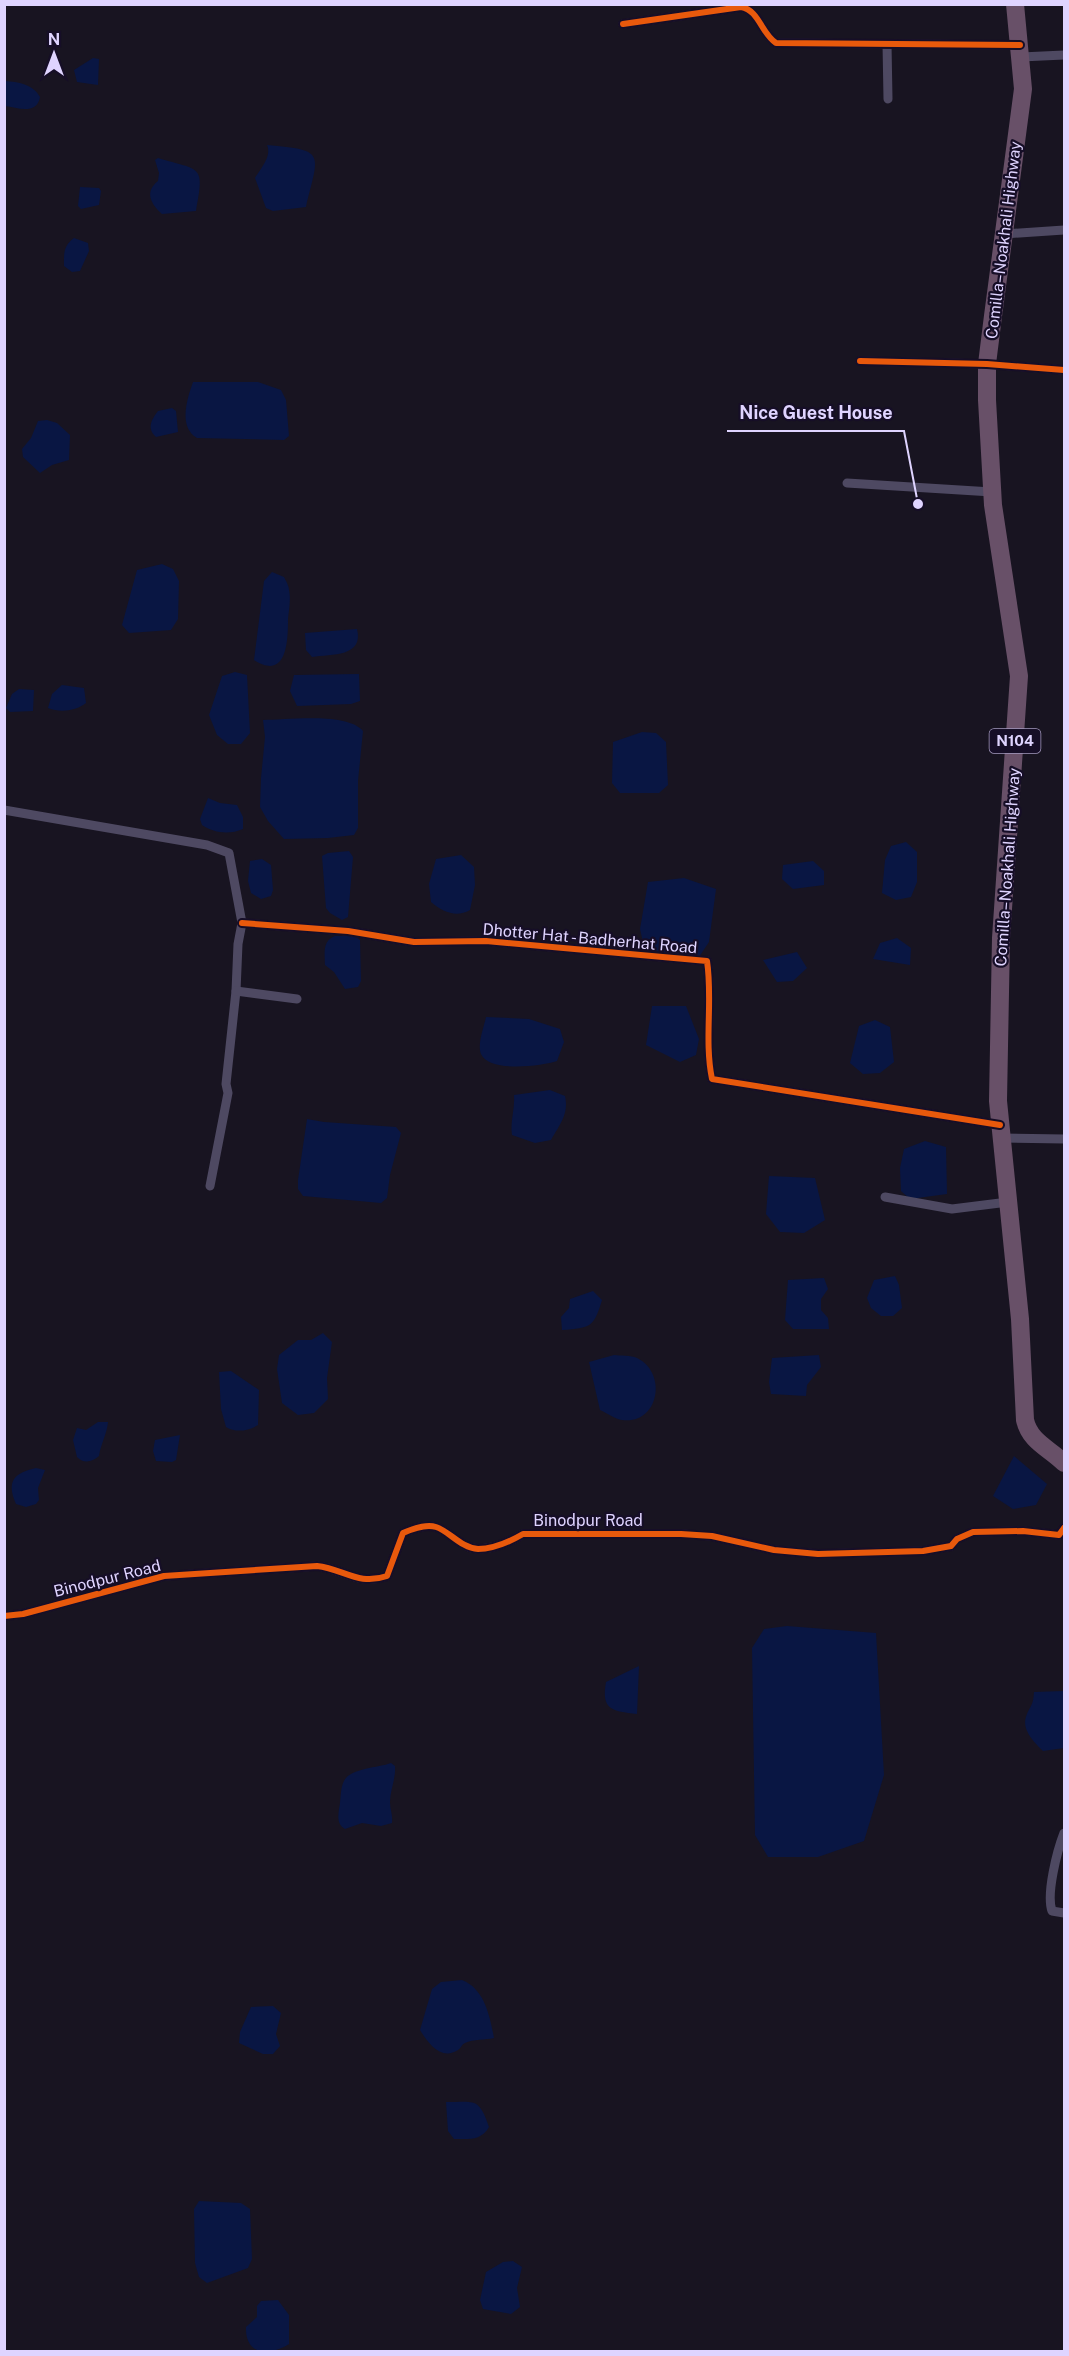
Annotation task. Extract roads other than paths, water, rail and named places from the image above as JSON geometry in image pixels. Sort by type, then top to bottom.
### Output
[{"type":"highway","name":"Comilla–Noakhali Highway","points":[[1015,4],[1023,89],[987,364],[992,492],[1019,676],[999,995],[998,1101],[1020,1319],[1026,1426],[1035,1441],[1065,1463]]},
{"type":"street","points":[[623,24],[741,7],[751,10],[771,39],[776,42],[887,44],[1020,51],[1065,56]]},
{"type":"street","points":[[887,44],[888,99]]},
{"type":"street","points":[[1004,234],[1065,230]]},
{"type":"street","points":[[860,362],[987,364],[1065,370]]},
{"type":"street","points":[[847,483],[992,492]]},
{"type":"street","points":[[4,810],[207,845],[229,853],[242,923],[238,944],[236,991],[226,1084],[228,1093],[210,1186]]},
{"type":"street","name":"Dhotter Hat - Badherhat Road","points":[[242,923],[348,931],[414,942],[486,941],[707,961],[709,1061],[712,1079],[1000,1131]]},
{"type":"street","points":[[236,991],[297,999]]},
{"type":"street","points":[[1000,1131],[1065,1139]]},
{"type":"street","points":[[885,1197],[952,1209],[1008,1202]]},
{"type":"street","name":"Binodpur Road","points":[[4,1616],[23,1614],[164,1576],[317,1566],[330,1567],[362,1580],[378,1580],[387,1576],[403,1533],[416,1528],[436,1527],[455,1540],[477,1549],[510,1541],[523,1534],[681,1534],[712,1536],[774,1550],[818,1554],[923,1551],[951,1546],[957,1539],[973,1532],[1059,1535],[1065,1528]]},
{"type":"street","points":[[1065,1833],[1053,1876],[1050,1905],[1052,1911],[1065,1913]]},
{"type":"water","points":[[93,58],[99,59],[98,85],[77,82],[74,70]]},
{"type":"water","points":[[5,81],[29,86],[40,97],[38,103],[26,109],[5,106]]},
{"type":"water","points":[[267,145],[300,149],[314,158],[314,175],[306,207],[273,211],[266,208],[255,178],[267,158]]},
{"type":"water","points":[[158,158],[183,165],[196,172],[200,185],[196,211],[162,214],[152,202],[151,189],[158,181],[159,173],[155,160]]},
{"type":"water","points":[[80,187],[99,188],[101,191],[99,205],[81,209],[78,206]]},
{"type":"water","points":[[74,238],[88,243],[89,251],[80,271],[72,272],[64,266],[64,258],[66,247]]},
{"type":"water","points":[[193,382],[258,382],[281,390],[286,400],[289,436],[284,440],[197,438],[191,433],[186,420],[187,404]]},
{"type":"water","points":[[172,408],[176,411],[178,432],[156,437],[151,430],[154,417],[158,411]]},
{"type":"water","points":[[47,420],[57,423],[70,435],[69,460],[52,465],[40,473],[23,457],[22,449],[31,438],[38,421]]},
{"type":"water","points":[[162,564],[173,569],[179,581],[178,619],[171,630],[129,633],[122,625],[137,570]]},
{"type":"water","points":[[272,572],[284,577],[290,597],[286,647],[279,662],[273,666],[254,660],[264,581]]},
{"type":"water","points":[[357,629],[356,645],[345,652],[312,657],[306,650],[305,633]]},
{"type":"water","points":[[235,672],[247,675],[250,733],[241,744],[228,744],[217,735],[209,715],[222,676]]},
{"type":"water","points":[[359,674],[360,701],[351,704],[297,706],[290,691],[294,675]]},
{"type":"water","points":[[62,685],[84,688],[86,703],[68,710],[48,708],[52,694]]},
{"type":"water","points":[[19,689],[34,690],[33,711],[10,712],[6,708],[12,694]]},
{"type":"water","points":[[331,719],[355,725],[363,731],[358,781],[358,828],[354,835],[284,839],[268,821],[260,807],[265,737],[263,720]]},
{"type":"water","points":[[642,732],[656,733],[666,742],[668,785],[659,793],[620,793],[612,783],[613,742]]},
{"type":"water","points":[[208,798],[220,803],[237,805],[243,817],[243,829],[222,832],[202,825],[200,819]]},
{"type":"water","points":[[906,842],[917,852],[917,882],[911,897],[896,900],[882,893],[885,860],[891,846]]},
{"type":"water","points":[[349,851],[353,857],[348,917],[342,920],[326,908],[322,856],[328,853]]},
{"type":"water","points":[[461,855],[474,867],[475,885],[470,910],[455,914],[440,909],[431,902],[429,884],[436,859]]},
{"type":"water","points":[[262,859],[271,865],[273,890],[271,896],[261,899],[251,893],[248,881],[250,861]]},
{"type":"water","points":[[813,861],[824,871],[824,885],[793,889],[782,879],[783,865]]},
{"type":"water","points":[[684,878],[716,889],[709,942],[699,957],[680,959],[644,947],[640,929],[648,882]]},
{"type":"water","points":[[335,936],[355,936],[360,940],[361,981],[358,987],[345,989],[334,972],[325,965],[326,944]]},
{"type":"water","points":[[897,938],[911,948],[910,965],[873,959],[880,943]]},
{"type":"water","points":[[797,952],[807,968],[793,981],[777,982],[763,960]]},
{"type":"water","points":[[652,1006],[686,1006],[699,1039],[696,1055],[680,1062],[646,1045]]},
{"type":"water","points":[[486,1017],[529,1019],[560,1029],[564,1042],[557,1061],[516,1067],[494,1064],[486,1060],[481,1054],[480,1045]]},
{"type":"water","points":[[875,1020],[890,1027],[894,1062],[880,1073],[863,1074],[850,1063],[859,1026]]},
{"type":"water","points":[[550,1090],[565,1096],[566,1102],[563,1119],[551,1140],[535,1143],[512,1135],[514,1095]]},
{"type":"water","points":[[307,1119],[396,1127],[401,1133],[390,1175],[387,1198],[381,1203],[303,1196],[298,1189],[298,1180]]},
{"type":"water","points":[[925,1141],[946,1147],[947,1194],[910,1199],[901,1191],[900,1168],[904,1149]]},
{"type":"water","points":[[769,1176],[815,1178],[825,1220],[804,1233],[780,1232],[766,1214]]},
{"type":"water","points":[[895,1276],[899,1285],[902,1308],[893,1316],[881,1316],[871,1308],[867,1298],[874,1280]]},
{"type":"water","points":[[824,1278],[828,1289],[821,1299],[821,1310],[828,1318],[829,1329],[793,1329],[785,1320],[788,1280]]},
{"type":"water","points":[[593,1291],[602,1300],[593,1321],[585,1327],[562,1330],[561,1317],[569,1308],[570,1299]]},
{"type":"water","points":[[323,1333],[332,1342],[327,1378],[328,1399],[314,1413],[298,1415],[282,1403],[277,1369],[279,1355],[298,1340],[311,1340]]},
{"type":"water","points":[[614,1355],[637,1358],[647,1365],[653,1375],[656,1386],[651,1407],[644,1415],[635,1419],[622,1420],[600,1410],[589,1362]]},
{"type":"water","points":[[819,1355],[821,1367],[807,1385],[806,1396],[771,1394],[769,1382],[772,1358]]},
{"type":"water","points":[[231,1371],[259,1390],[258,1425],[250,1429],[238,1431],[226,1427],[221,1409],[219,1372]]},
{"type":"water","points":[[98,1422],[108,1422],[99,1456],[91,1461],[82,1461],[77,1457],[73,1440],[77,1428],[86,1430]]},
{"type":"water","points":[[180,1435],[176,1460],[156,1461],[153,1451],[155,1440]]},
{"type":"water","points":[[1014,1456],[1047,1484],[1036,1505],[1013,1509],[993,1496]]},
{"type":"water","points":[[36,1468],[45,1470],[38,1488],[39,1500],[36,1504],[26,1507],[16,1504],[12,1489],[14,1479],[22,1472]]},
{"type":"water","points":[[787,1626],[876,1633],[884,1775],[864,1841],[818,1857],[768,1857],[755,1835],[752,1648],[764,1629]]},
{"type":"water","points":[[639,1666],[637,1714],[621,1712],[610,1707],[605,1698],[606,1682]]},
{"type":"water","points":[[1064,1691],[1064,1748],[1043,1751],[1029,1735],[1025,1725],[1034,1692]]},
{"type":"water","points":[[391,1763],[395,1766],[390,1802],[392,1823],[381,1826],[362,1823],[345,1829],[339,1823],[338,1818],[344,1781],[352,1773]]},
{"type":"water","points":[[462,1980],[476,1990],[485,2004],[494,2038],[468,2042],[452,2053],[441,2052],[431,2045],[420,2030],[432,1989],[441,1982]]},
{"type":"water","points":[[273,2006],[281,2013],[276,2034],[280,2046],[273,2054],[263,2054],[239,2043],[240,2032],[251,2007]]},
{"type":"water","points":[[446,2102],[470,2102],[479,2106],[489,2127],[486,2132],[470,2139],[454,2139],[448,2131]]},
{"type":"water","points":[[199,2201],[241,2203],[250,2209],[252,2259],[248,2268],[207,2283],[199,2277],[195,2263],[194,2209]]},
{"type":"water","points":[[513,2261],[522,2267],[517,2288],[520,2307],[511,2314],[483,2309],[480,2300],[486,2272],[503,2262]]},
{"type":"water","points":[[278,2300],[289,2315],[289,2344],[267,2352],[260,2351],[250,2344],[246,2327],[257,2317],[257,2306],[261,2301]]},
{"type":"place","name":"Nice Guest House","points":[[918,504]]}]
